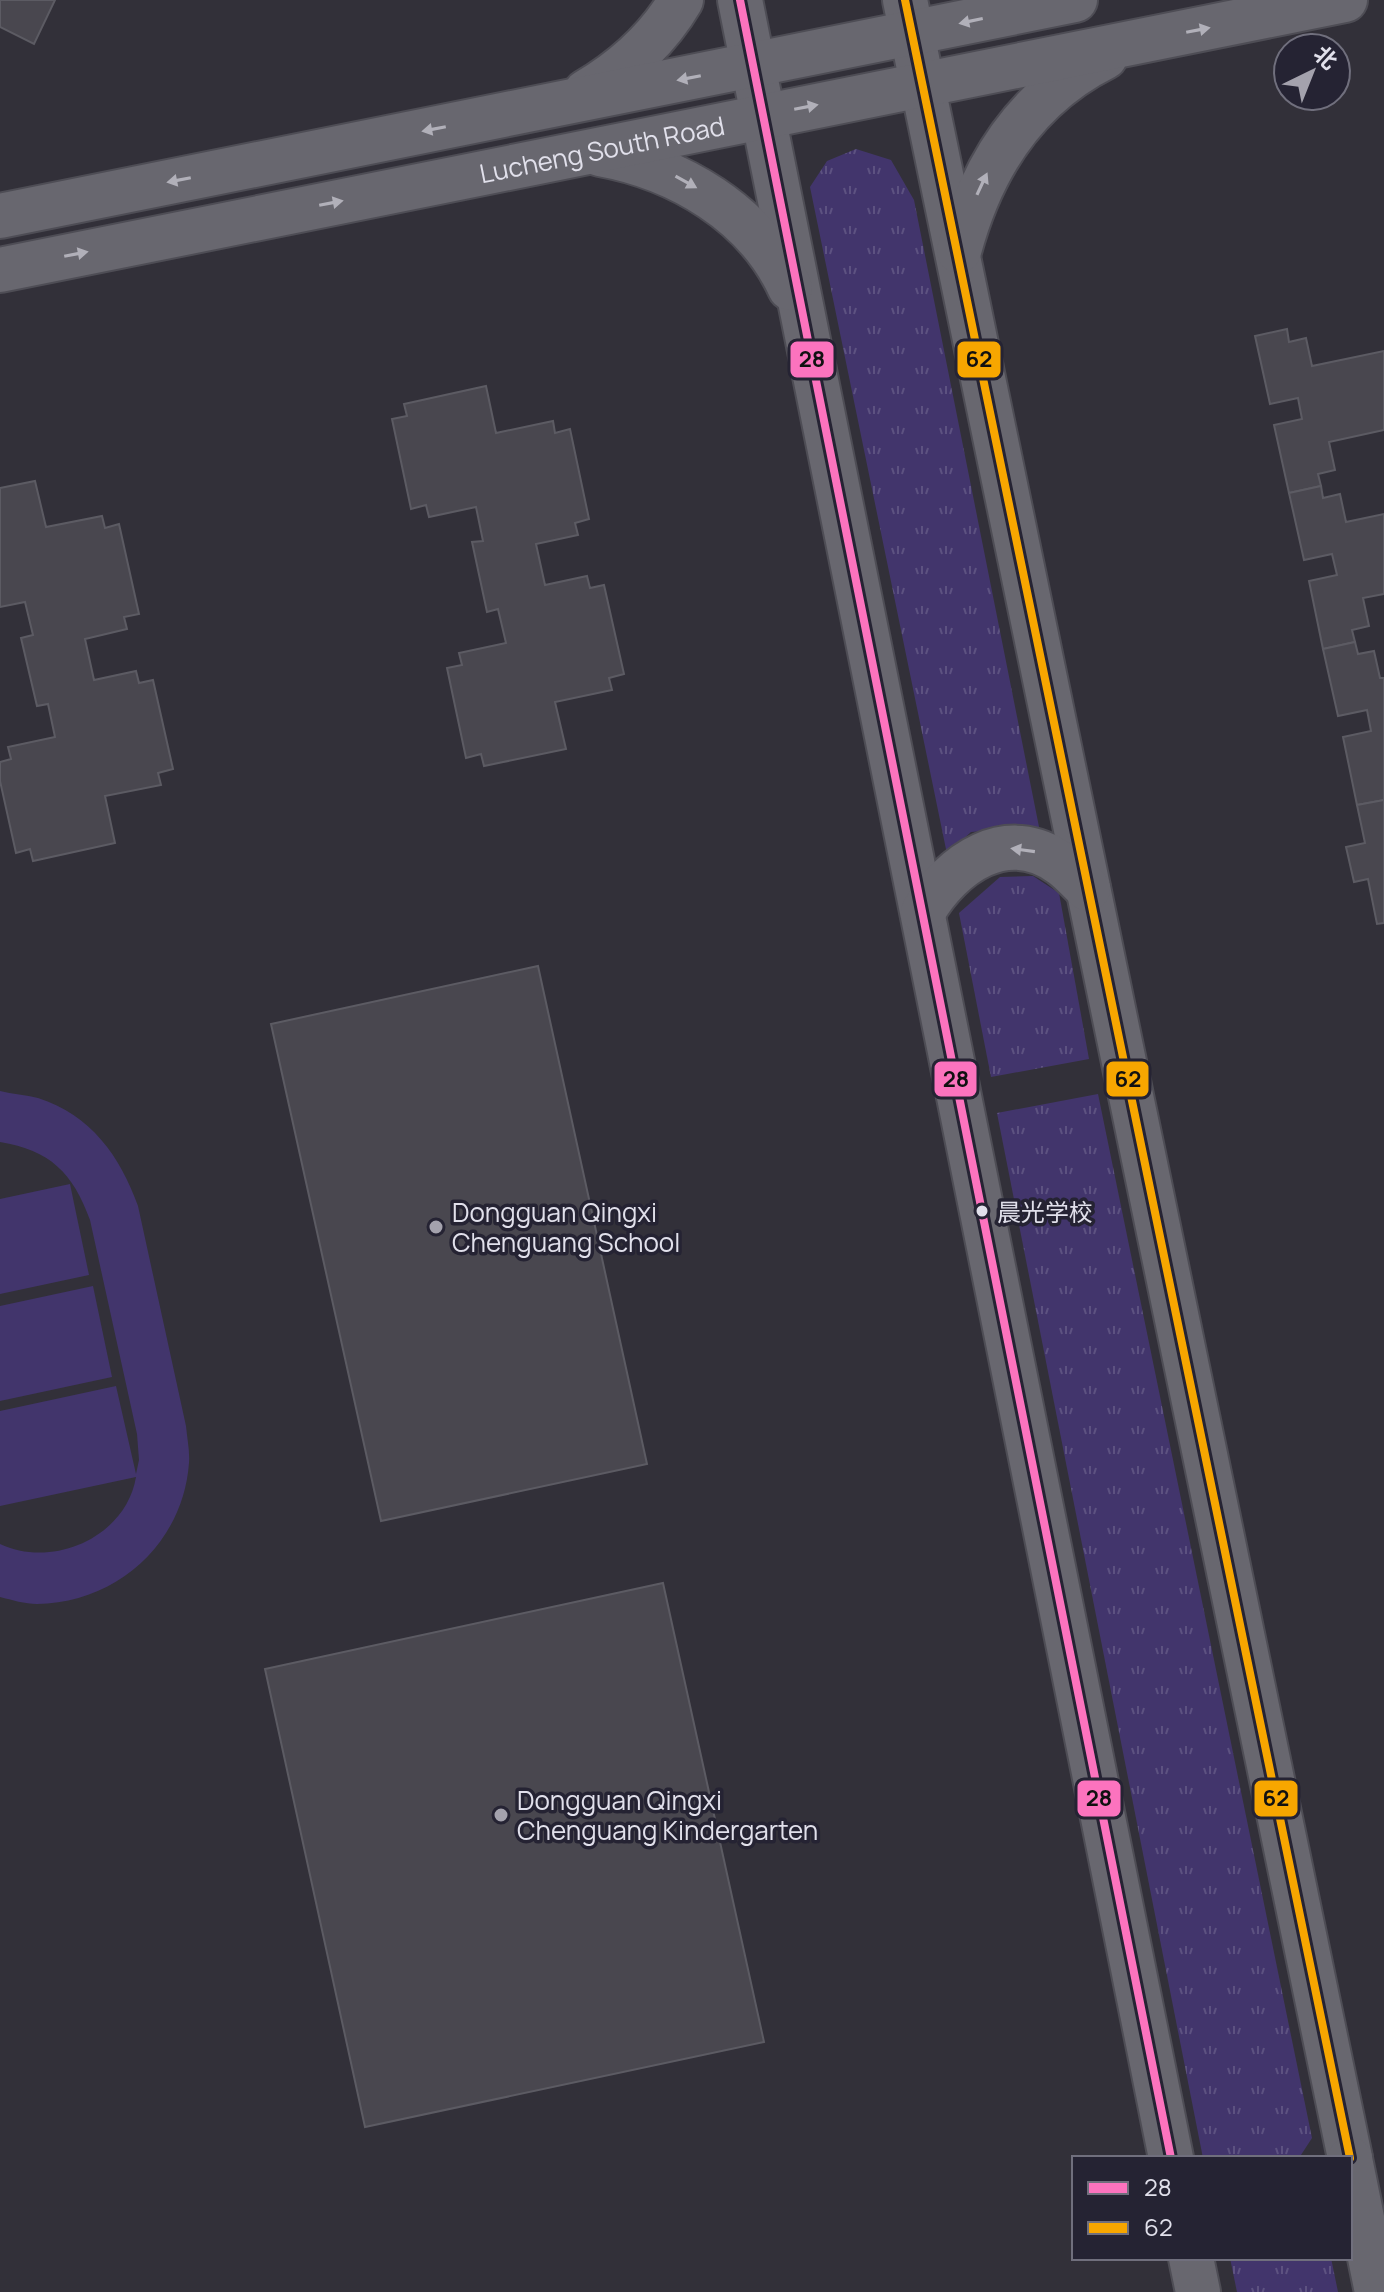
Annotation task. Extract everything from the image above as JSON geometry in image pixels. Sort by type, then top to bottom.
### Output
[{"type":"street","points":[[572,101],[609,78],[643,49],[681,0]]},
{"type":"street","points":[[740,0],[1172,2156]]},
{"type":"street","name":"Lucheng South Road","points":[[0,216],[754,65],[908,17],[1075,0]]},
{"type":"street","name":"Lucheng South Road","points":[[0,270],[1345,0]]},
{"type":"street","points":[[908,17],[1344,2150]]},
{"type":"street","points":[[957,258],[970,211],[990,167],[1018,127],[1051,92],[1090,64],[1133,43]]},
{"type":"street","points":[[585,152],[635,160],[682,179],[725,206],[761,242],[789,284],[807,330]]},
{"type":"street","points":[[923,912],[937,888],[956,872],[978,856],[1002,848],[1031,850],[1060,862],[1088,889]]},
{"type":"street","points":[[1352,2184],[1377,2292]]},
{"type":"street","points":[[1191,2260],[1198,2292]]},
{"type":"green space","points":[[856,149],[891,160],[914,200],[1041,837],[1006,829],[971,832],[947,854],[810,187],[827,161]]},
{"type":"green space","points":[[1033,876],[1059,893],[1089,1059],[991,1077],[959,913],[1000,877]]},
{"type":"green space","points":[[0,1091],[38,1098],[73,1115],[101,1140],[122,1170],[138,1206],[186,1426],[189,1454],[184,1492],[174,1519],[159,1543],[140,1564],[93,1593],[66,1601],[37,1604],[0,1597],[0,1544],[21,1551],[42,1553],[64,1550],[84,1542],[103,1531],[118,1516],[129,1498],[136,1477],[0,1506],[0,1411],[116,1386],[136,1474],[139,1460],[137,1434],[90,1220],[76,1189],[57,1166],[33,1151],[0,1142]]},
{"type":"green space","points":[[1098,1094],[1312,2138],[1300,2156],[1203,2156],[997,1113]]},
{"type":"green space","points":[[70,1184],[89,1275],[0,1294],[0,1199]]},
{"type":"green space","points":[[93,1286],[112,1377],[0,1401],[0,1306]]},
{"type":"green space","points":[[1230,2260],[1331,2260],[1338,2292],[1237,2292]]},
{"type":"building","points":[[0,0],[55,0],[34,44],[0,27]]},
{"type":"building","points":[[1287,329],[1289,342],[1306,338],[1312,366],[1384,351],[1384,430],[1329,442],[1335,470],[1318,474],[1321,486],[1289,493],[1274,425],[1302,419],[1298,398],[1270,404],[1255,336]]},
{"type":"building","points":[[486,386],[496,433],[553,421],[555,433],[570,429],[589,519],[575,523],[578,535],[536,544],[545,585],[587,576],[590,588],[604,585],[624,674],[609,678],[612,690],[555,702],[566,749],[484,766],[481,754],[466,758],[447,668],[462,665],[459,653],[506,643],[498,609],[487,612],[472,542],[483,541],[476,507],[429,517],[426,505],[411,509],[392,419],[407,416],[404,404]]},
{"type":"building","points":[[35,481],[46,527],[102,516],[105,528],[119,524],[139,614],[124,617],[127,629],[85,639],[94,680],[136,671],[139,683],[153,680],[173,769],[158,773],[161,785],[105,796],[115,843],[33,861],[30,849],[16,853],[0,781],[0,762],[11,759],[8,747],[55,737],[48,704],[37,706],[21,638],[33,635],[25,602],[0,607],[0,488]]},
{"type":"building","points":[[1321,486],[1323,498],[1340,494],[1346,522],[1384,514],[1384,594],[1363,598],[1369,626],[1352,630],[1355,642],[1323,649],[1309,581],[1337,575],[1332,554],[1304,560],[1289,493]]},
{"type":"building","points":[[1355,642],[1358,654],[1374,651],[1380,678],[1384,678],[1384,800],[1357,805],[1343,737],[1371,731],[1367,710],[1338,716],[1323,649]]},
{"type":"building","points":[[1384,800],[1384,923],[1377,924],[1368,879],[1354,882],[1346,847],[1365,843],[1357,805]]},
{"type":"building","points":[[538,966],[647,1464],[381,1521],[271,1024]]},
{"type":"building","points":[[663,1583],[764,2042],[365,2127],[265,1669]]},
{"type":"transit line","name":"28","points":[[740,0],[1171,2156]]},
{"type":"transit line","name":"62","points":[[905,0],[1350,2156]]},
{"type":"place","name":"晨光学校","points":[[982,1211]]},
{"type":"place","name":"Dongguan Qingxi Chenguang School","points":[[436,1227]]},
{"type":"place","name":"Dongguan Qingxi Chenguang Kindergarten","points":[[501,1815]]}]
